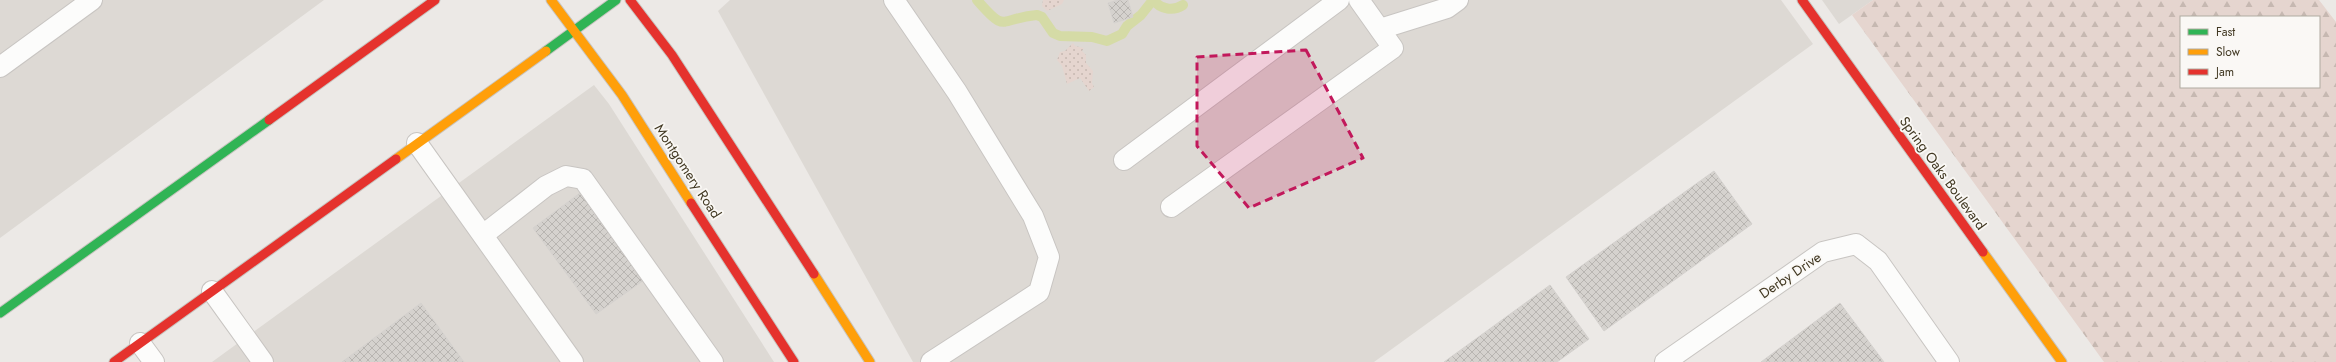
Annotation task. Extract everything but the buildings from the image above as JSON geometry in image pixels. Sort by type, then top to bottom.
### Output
[{"type":"main road","points":[[0,312],[435,0]]},
{"type":"main road","name":"Montgomery Road","points":[[551,0],[622,95],[794,362]]},
{"type":"main road","points":[[114,362],[616,0]]},
{"type":"main road","points":[[630,0],[672,55],[870,362]]},
{"type":"main road","name":"Spring Oaks Boulevard","points":[[1802,0],[2062,362]]},
{"type":"lane","points":[[0,67],[92,0]]},
{"type":"lane","points":[[894,0],[957,92],[1033,216],[1049,257],[1038,292],[931,362]]},
{"type":"lane","points":[[1124,160],[1339,0]]},
{"type":"lane","points":[[1171,207],[1393,48],[1359,0]]},
{"type":"lane","points":[[1380,29],[1452,4]]},
{"type":"lane","points":[[417,143],[573,362]]},
{"type":"lane","points":[[483,235],[546,186],[566,176],[583,179],[713,362]]},
{"type":"lane","name":"Derby Drive","points":[[1665,362],[1823,252],[1856,244],[1878,261],[1949,362]]},
{"type":"lane","points":[[212,291],[263,362]]},
{"type":"lane","points":[[140,343],[154,362]]},
{"type":"highlighted area","points":[[1306,50],[1363,158],[1249,208],[1197,146],[1197,57]]},
{"type":"shaded area","points":[[0,0],[324,0],[0,238]]},
{"type":"shaded area","points":[[730,0],[1781,0],[1813,44],[1374,362],[913,362],[718,11]]},
{"type":"shaded area","points":[[1822,0],[1873,0],[1839,24]]},
{"type":"shaded area","points":[[594,85],[609,104],[774,362],[212,362]]},
{"type":"green space","points":[[1043,0],[1064,0],[1062,4],[1047,11],[1042,6]]},
{"type":"green space","points":[[1873,0],[2319,0],[2336,22],[2336,362],[2104,362],[1852,15]]},
{"type":"green space","points":[[1073,43],[1075,46],[1084,48],[1082,51],[1086,55],[1086,63],[1093,71],[1092,83],[1094,87],[1089,91],[1080,78],[1067,84],[1062,66],[1057,60],[1060,52],[1065,51]]},
{"type":"waterway","points":[[977,0],[994,18],[999,21],[1004,22],[1037,15],[1042,17],[1053,33],[1060,36],[1092,37],[1107,41],[1122,34],[1127,26],[1141,15],[1153,0]]},
{"type":"waterway","points":[[1154,0],[1163,8],[1171,9],[1183,5]]},
{"type":"traffic: fast","points":[[546,51],[616,0]]},
{"type":"traffic: fast","points":[[0,313],[269,120]]},
{"type":"traffic: slow","points":[[551,0],[622,95],[691,203]]},
{"type":"traffic: slow","points":[[396,159],[546,51]]},
{"type":"traffic: slow","points":[[1983,252],[2062,362]]},
{"type":"traffic: slow","points":[[814,274],[870,362]]},
{"type":"traffic: jam","points":[[269,120],[435,0]]},
{"type":"traffic: jam","points":[[630,0],[672,55],[814,274]]},
{"type":"traffic: jam","points":[[1802,0],[1983,252]]},
{"type":"traffic: jam","points":[[114,362],[396,159]]},
{"type":"traffic: jam","points":[[691,203],[794,362]]}]
